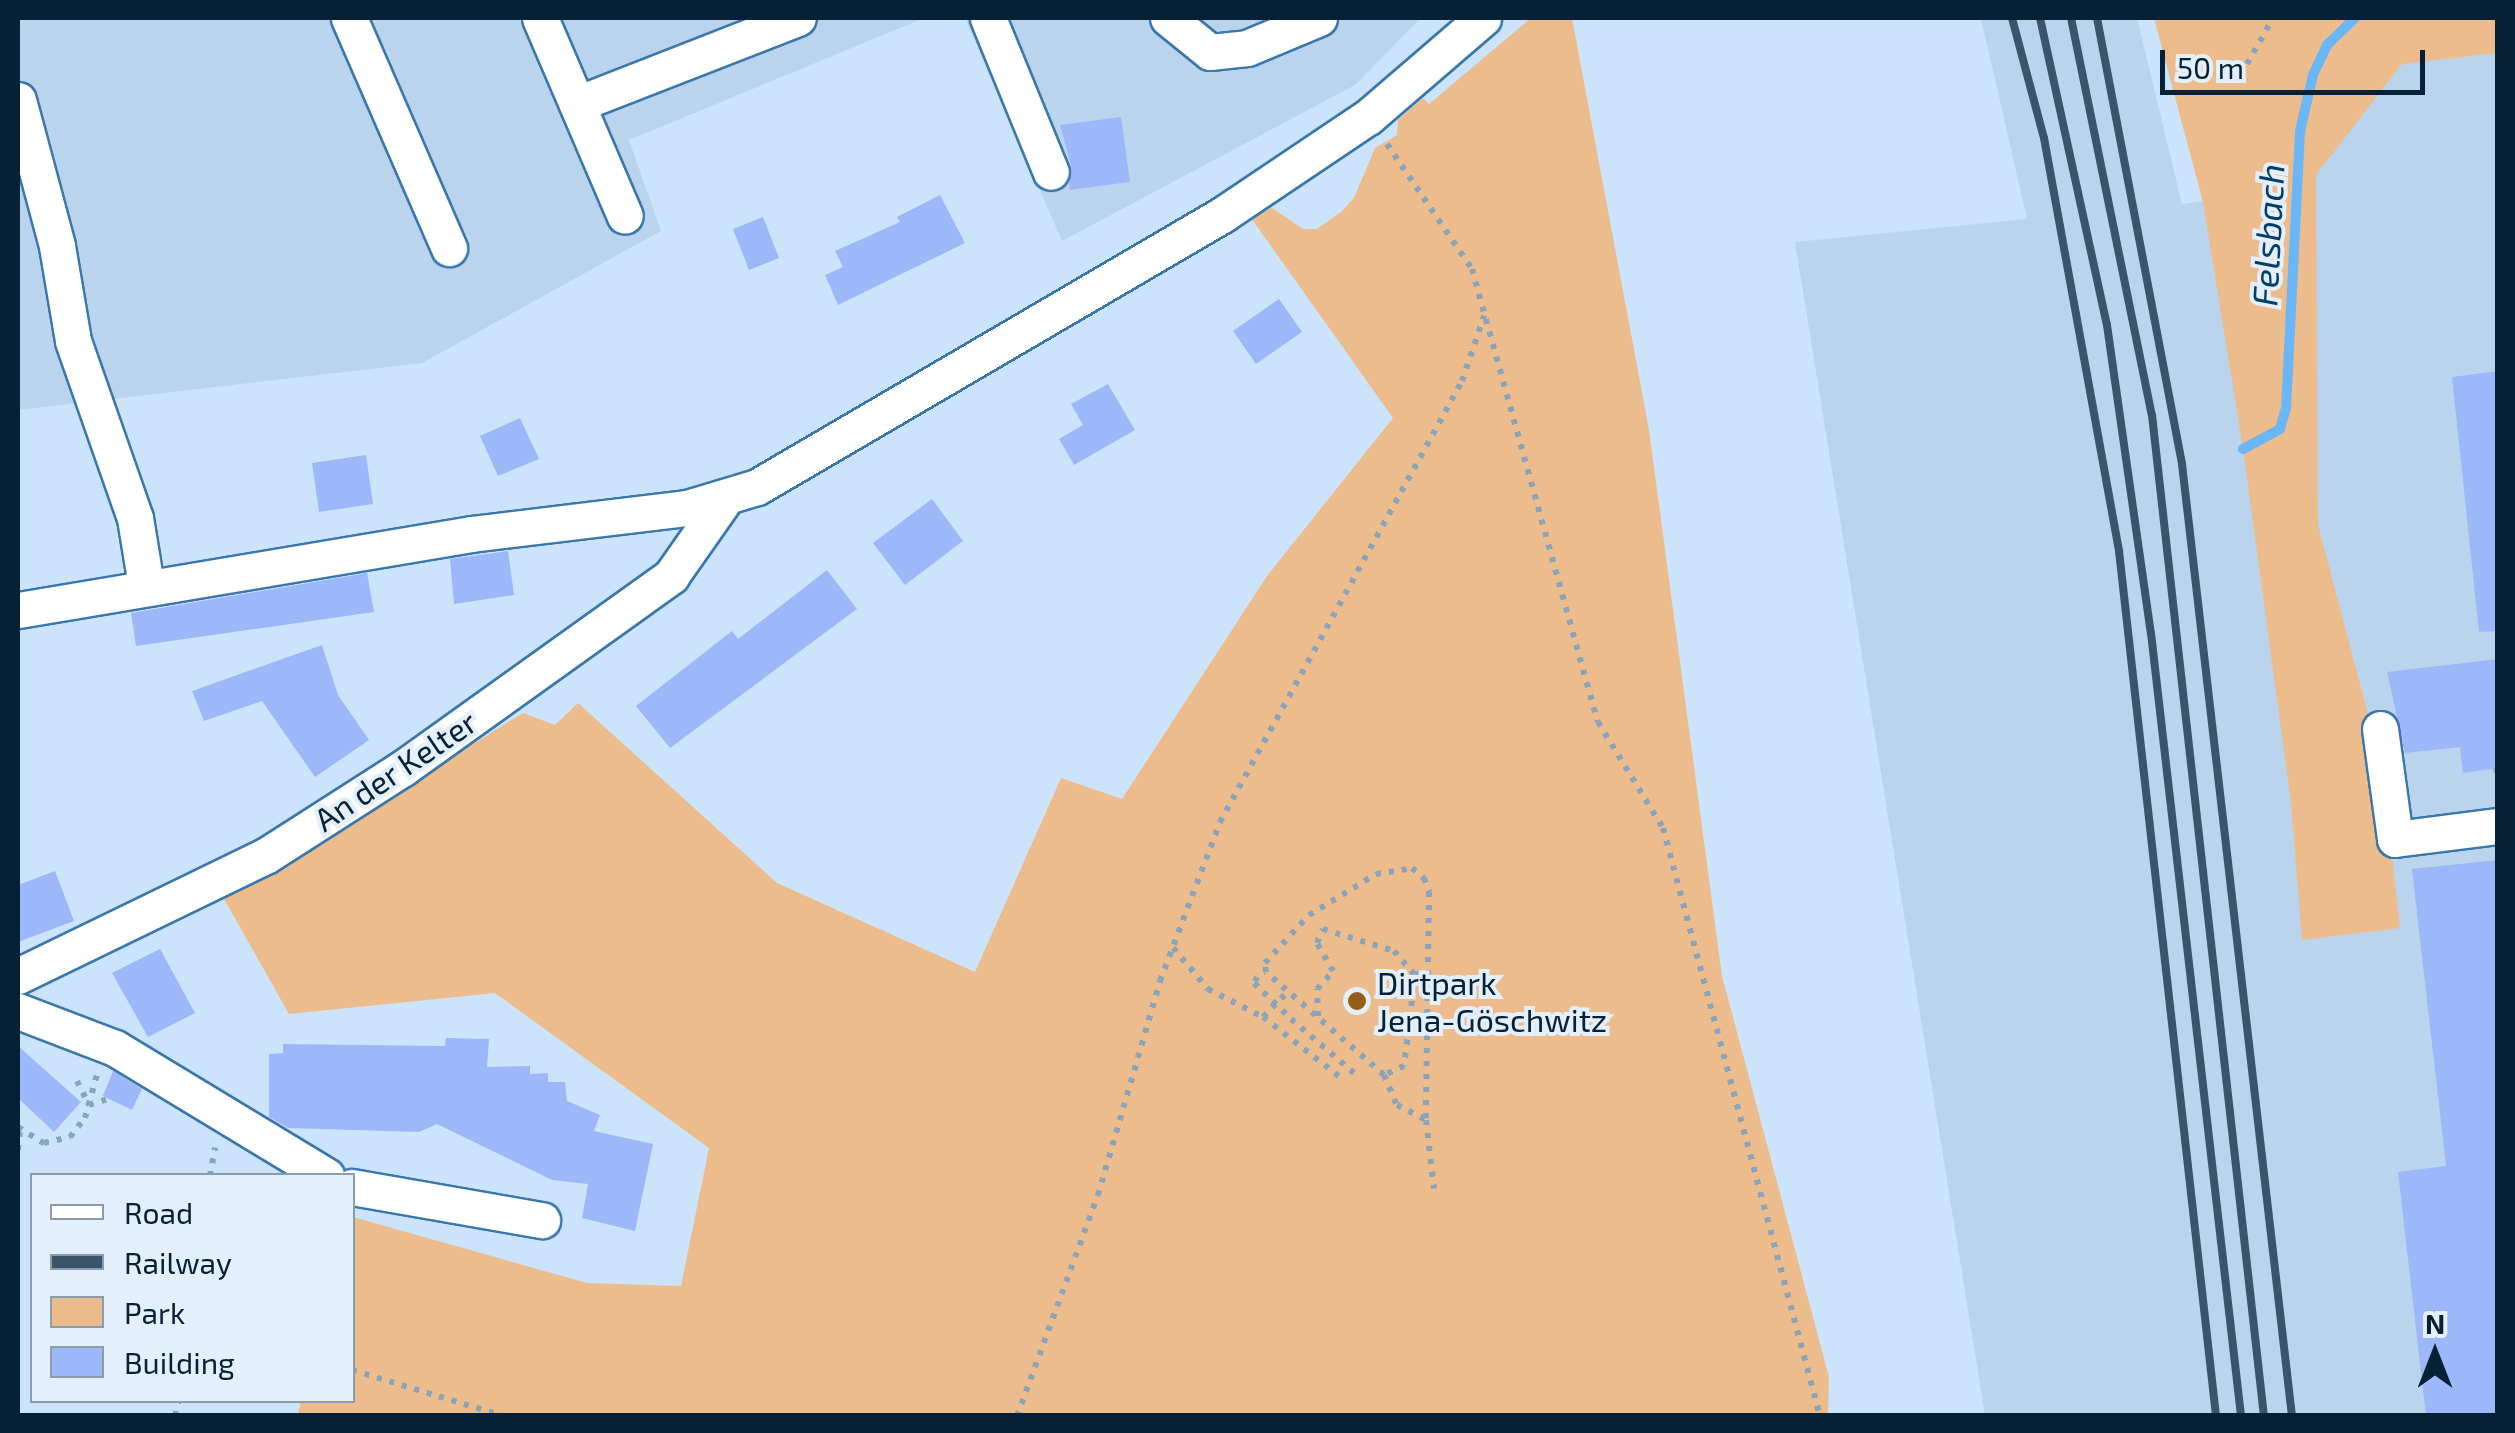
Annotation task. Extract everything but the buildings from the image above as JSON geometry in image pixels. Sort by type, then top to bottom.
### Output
[{"type":"street","points":[[349,18],[450,248]]},
{"type":"street","points":[[540,18],[626,216]]},
{"type":"street","points":[[577,104],[798,18]]},
{"type":"street","points":[[988,18],[1051,172]]},
{"type":"street","points":[[1168,18],[1210,52],[1248,48],[1319,18]]},
{"type":"street","points":[[18,610],[146,585],[725,500],[757,487],[1222,214],[1368,116],[1484,18]]},
{"type":"street","points":[[18,100],[57,246],[73,341],[135,518],[146,585]]},
{"type":"street","name":"An der Kelter","points":[[18,976],[267,854],[403,768],[671,576],[725,500]]},
{"type":"street","points":[[2380,729],[2395,839],[2498,826]]},
{"type":"street","points":[[18,1011],[110,1046],[321,1173]]},
{"type":"street","points":[[355,1188],[542,1220]]},
{"type":"path","points":[[2247,64],[2272,18]]},
{"type":"path","points":[[1368,116],[1472,269],[1598,722],[1663,828],[1820,1416]]},
{"type":"path","points":[[1017,1416],[1098,1195],[1172,947],[1220,822],[1462,382],[1484,315]]},
{"type":"path","points":[[2496,768],[2498,779]]},
{"type":"path","points":[[1426,1120],[1396,1105],[1384,1075],[1288,992],[1264,963],[1309,915],[1394,867],[1412,868],[1424,878],[1429,892],[1426,1120],[1434,1189]]},
{"type":"path","points":[[1319,1020],[1317,989],[1333,971],[1317,943],[1323,930],[1394,951],[1414,976],[1404,1066],[1384,1075]]},
{"type":"path","points":[[1172,947],[1208,989],[1263,1017],[1344,1080]]},
{"type":"path","points":[[1414,976],[1427,977]]},
{"type":"path","points":[[1257,977],[1254,982],[1354,1074]]},
{"type":"path","points":[[1263,1017],[1288,992]]},
{"type":"path","points":[[18,1150],[19,1130],[57,1142],[80,1129],[110,1046]]},
{"type":"path","points":[[77,1081],[89,1105]]},
{"type":"path","points":[[89,1105],[108,1099]]},
{"type":"path","points":[[355,1371],[503,1416]]},
{"type":"shaded area","points":[[18,18],[924,18],[629,140],[661,231],[422,363],[18,410]]},
{"type":"shaded area","points":[[965,18],[1421,18],[1355,85],[1062,241]]},
{"type":"shaded area","points":[[1981,18],[2137,18],[2182,204],[2203,201],[2154,18],[2497,18],[2497,1415],[1985,1415],[1795,242],[2027,219]]},
{"type":"green space","points":[[1531,18],[1572,18],[1649,430],[1722,976],[1829,1377],[1828,1415],[298,1415],[301,1403],[355,1403],[355,1218],[587,1283],[681,1286],[709,1148],[495,993],[289,1014],[224,899],[523,713],[555,725],[578,703],[777,883],[975,972],[1061,778],[1122,799],[1267,576],[1393,418],[1251,218],[1272,208],[1303,229],[1317,229],[1354,198],[1375,148],[1397,135],[1398,120],[1423,98],[1429,104]]},
{"type":"green space","points":[[2154,18],[2497,18],[2497,53],[2402,64],[2316,175],[2318,525],[2382,767],[2400,928],[2302,940],[2291,803],[2243,449],[2203,202]]},
{"type":"waterway","name":"Felsbach","points":[[2243,449],[2280,429],[2286,408],[2300,131],[2313,75],[2327,45],[2355,18]]},
{"type":"railway","points":[[2012,18],[2044,138],[2119,551],[2216,1416]]},
{"type":"railway","points":[[2040,18],[2107,325],[2151,633],[2241,1416]]},
{"type":"railway","points":[[2071,18],[2152,415],[2264,1416]]},
{"type":"railway","points":[[2097,18],[2182,464],[2292,1416]]},
{"type":"place","name":"Dirtpark Jena-Göschwitz","points":[[1357,1001]]}]
